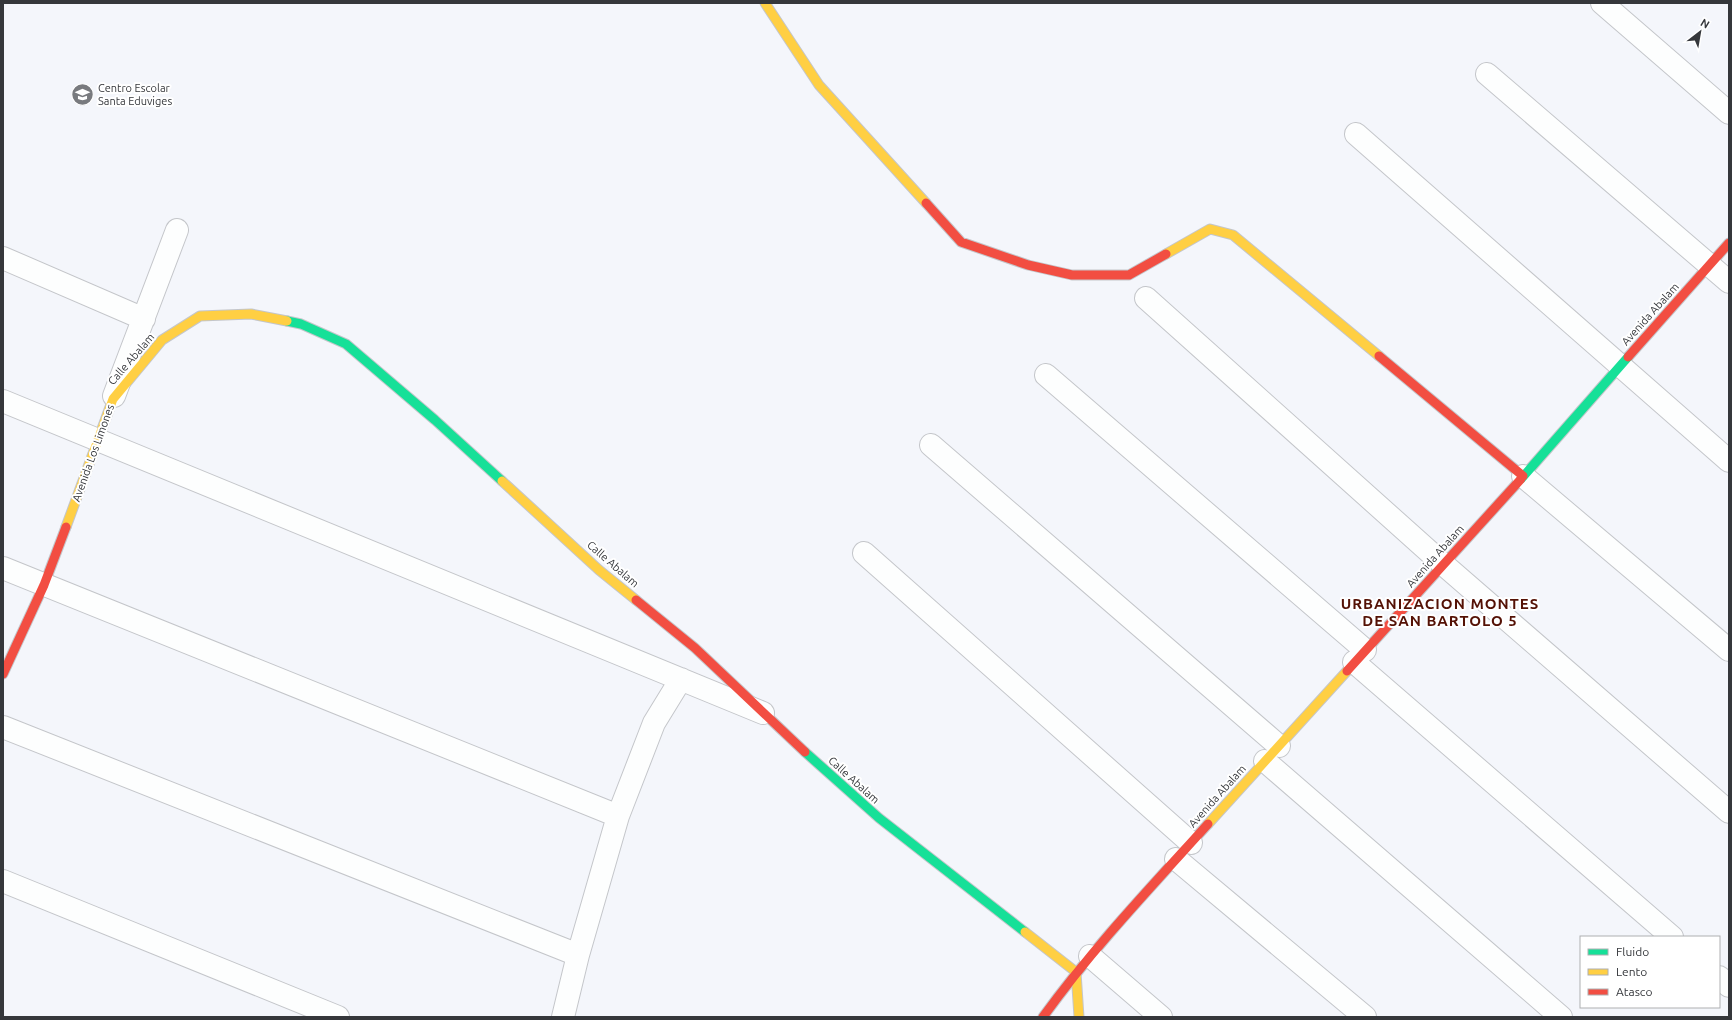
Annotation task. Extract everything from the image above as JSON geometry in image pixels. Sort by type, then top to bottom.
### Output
[{"type":"street","points":[[765,3],[820,85],[961,242],[1028,265],[1072,276],[1129,275],[1210,229],[1233,235],[1523,476],[1729,650]]},
{"type":"street","points":[[1602,3],[1729,113]]},
{"type":"street","points":[[1487,74],[1729,282]]},
{"type":"street","points":[[1356,134],[1729,461]]},
{"type":"street","name":"Avenida Los Limones","points":[[3,674],[44,585],[177,230]]},
{"type":"street","name":"Avenida Abalam","points":[[1043,1017],[1083,964],[1176,859],[1523,476],[1729,243]]},
{"type":"street","points":[[3,258],[144,318]]},
{"type":"street","points":[[1146,298],[1443,564],[1729,812]]},
{"type":"street","name":"Calle Abalam","points":[[113,399],[162,340],[200,316],[251,314],[301,324],[346,344],[435,420],[600,570],[695,648],[763,713],[879,818],[965,887],[1083,964]]},
{"type":"street","points":[[1046,375],[1671,936]]},
{"type":"street","points":[[3,401],[99,439],[763,713]]},
{"type":"street","points":[[931,445],[1561,1017]]},
{"type":"street","points":[[864,553],[1191,843]]},
{"type":"street","points":[[3,568],[618,816]]},
{"type":"street","points":[[563,1017],[578,955],[618,816],[654,723],[681,679]]},
{"type":"street","points":[[3,727],[578,955]]},
{"type":"street","points":[[1176,859],[1365,1017]]},
{"type":"street","points":[[3,881],[338,1017]]},
{"type":"street","points":[[1079,1017],[1083,964],[1161,1017]]},
{"type":"street","points":[[1720,978],[1729,986]]},
{"type":"traffic: fast","points":[[287,321],[301,324],[346,344],[435,420],[502,481]]},
{"type":"traffic: fast","points":[[1521,479],[1628,357]]},
{"type":"traffic: fast","points":[[805,752],[879,818],[1025,932]]},
{"type":"traffic: slow","points":[[765,3],[819,85],[926,203]]},
{"type":"traffic: slow","points":[[1166,254],[1210,229],[1233,235],[1379,356]]},
{"type":"traffic: slow","points":[[66,527],[113,399],[162,340],[200,316],[251,314],[287,321]]},
{"type":"traffic: slow","points":[[502,481],[599,570],[636,600]]},
{"type":"traffic: slow","points":[[1208,824],[1347,671]]},
{"type":"traffic: slow","points":[[1025,932],[1076,972]]},
{"type":"traffic: slow","points":[[1076,972],[1079,1017]]},
{"type":"traffic: jam","points":[[926,203],[961,242],[1028,265],[1072,275],[1129,275],[1166,254]]},
{"type":"traffic: jam","points":[[1628,357],[1729,243]]},
{"type":"traffic: jam","points":[[1379,356],[1523,476]]},
{"type":"traffic: jam","points":[[1347,671],[1521,479]]},
{"type":"traffic: jam","points":[[3,674],[44,585],[66,527]]},
{"type":"traffic: jam","points":[[636,600],[695,648],[805,752]]},
{"type":"traffic: jam","points":[[1043,1017],[1102,942],[1208,824]]},
{"type":"place","name":"Centro Escolar Santa Eduviges","points":[[83,94]]},
{"type":"district","name":"URBANIZACION MONTES DE SAN BARTOLO 5","points":[[1440,612]]}]
